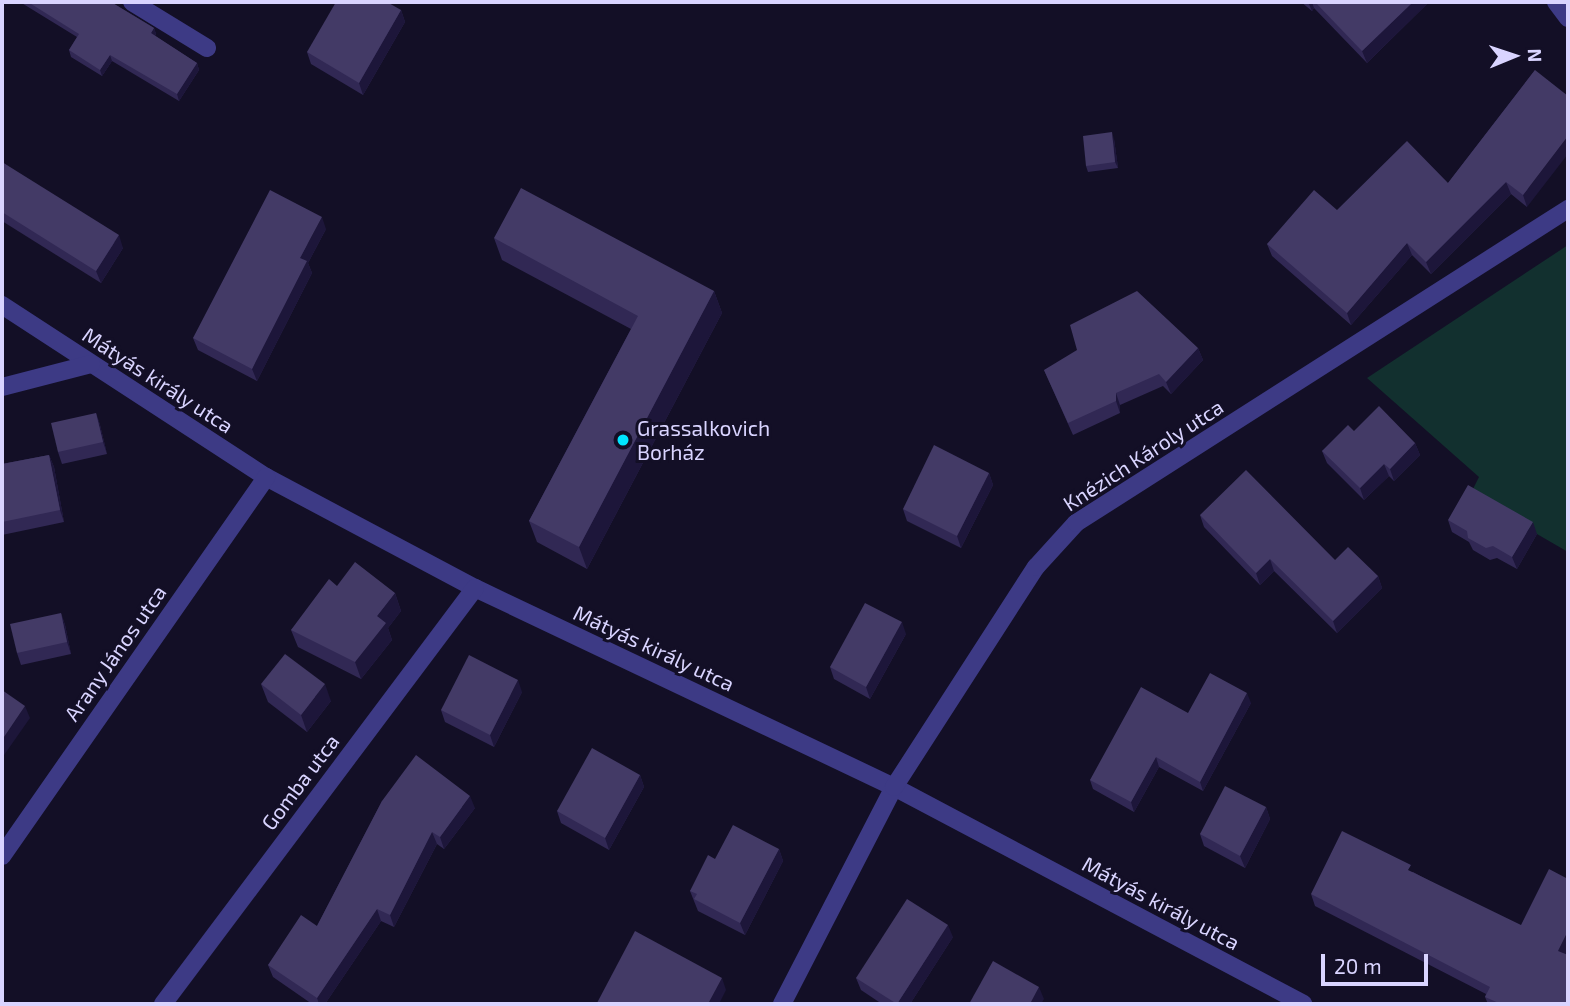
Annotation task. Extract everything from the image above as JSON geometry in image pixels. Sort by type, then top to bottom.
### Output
[{"type":"street","points":[[132,2],[206,48]]},
{"type":"street","points":[[1556,2],[1568,18]]},
{"type":"street","name":"Knézich Károly utca","points":[[782,1004],[894,787],[1036,567],[1076,523],[1568,209]]},
{"type":"street","name":"Mátyás király utca","points":[[2,305],[266,477],[475,588],[894,787],[1303,1004]]},
{"type":"street","points":[[2,387],[91,364]]},
{"type":"street","name":"Arany János utca","points":[[2,856],[266,477]]},
{"type":"street","name":"Gomba utca","points":[[163,1004],[475,588]]},
{"type":"green space","points":[[1568,245],[1568,552],[1470,495],[1479,477],[1367,378]]},
{"type":"building","points":[[28,2],[111,2],[154,28],[151,33],[197,63],[177,94],[110,55],[100,70],[69,50],[79,34]]},
{"type":"building","points":[[336,2],[387,2],[401,10],[359,83],[307,52]]},
{"type":"building","points":[[1315,2],[1413,2],[1362,51]]},
{"type":"building","points":[[1535,70],[1568,96],[1568,136],[1523,195],[1506,182],[1426,262],[1407,243],[1347,313],[1267,244],[1314,190],[1337,210],[1407,141],[1448,183]]},
{"type":"building","points":[[1112,132],[1115,162],[1086,166],[1083,136]]},
{"type":"building","points":[[2,162],[119,235],[96,271],[2,212]]},
{"type":"building","name":"Grassalkovich Borház","points":[[521,188],[714,291],[579,547],[529,521],[638,316],[494,238]]},
{"type":"building","points":[[270,190],[322,217],[300,258],[307,261],[252,369],[193,338]]},
{"type":"building","points":[[1137,291],[1198,348],[1166,382],[1159,374],[1116,393],[1116,401],[1068,423],[1044,370],[1077,350],[1070,325]]},
{"type":"building","points":[[1379,406],[1415,443],[1390,469],[1384,464],[1360,488],[1322,451],[1348,425],[1354,431]]},
{"type":"building","points":[[96,413],[103,442],[58,452],[51,423]]},
{"type":"building","points":[[934,445],[989,473],[957,536],[903,509]]},
{"type":"building","points":[[49,455],[60,510],[2,522],[2,464]]},
{"type":"building","points":[[1246,470],[1335,560],[1348,547],[1378,576],[1333,621],[1270,559],[1256,573],[1200,515]]},
{"type":"building","points":[[1468,485],[1533,522],[1512,557],[1493,546],[1486,548],[1468,538],[1467,531],[1448,520]]},
{"type":"building","points":[[355,562],[395,593],[377,616],[386,623],[355,662],[291,630],[329,579],[337,586]]},
{"type":"building","points":[[865,603],[902,622],[866,687],[830,667]]},
{"type":"building","points":[[61,613],[67,642],[17,653],[10,624]]},
{"type":"building","points":[[285,654],[325,684],[301,715],[261,684]]},
{"type":"building","points":[[469,655],[518,680],[490,735],[441,710]]},
{"type":"building","points":[[1210,673],[1247,693],[1200,782],[1156,757],[1131,802],[1090,780],[1141,687],[1188,713]]},
{"type":"building","points":[[2,690],[25,706],[2,740]]},
{"type":"building","points":[[592,748],[640,775],[605,838],[557,811]]},
{"type":"building","points":[[416,755],[470,796],[440,837],[432,832],[390,915],[377,909],[317,998],[268,965],[301,915],[317,926],[382,801]]},
{"type":"building","points":[[1225,786],[1266,807],[1240,856],[1200,834]]},
{"type":"building","points":[[733,825],[779,849],[740,923],[694,899],[697,894],[690,891],[708,855],[715,859]]},
{"type":"building","points":[[1342,831],[1411,865],[1408,870],[1521,925],[1549,869],[1568,879],[1568,931],[1558,951],[1568,955],[1568,1004],[1501,1004],[1485,997],[1490,987],[1311,894]]},
{"type":"building","points":[[907,899],[948,925],[897,1004],[856,978]]},
{"type":"building","points":[[635,931],[722,978],[708,1004],[597,1003]]},
{"type":"building","points":[[993,961],[1039,987],[1030,1004],[969,1004]]},
{"type":"place","name":"Grassalkovich Borház","points":[[623,440]]}]
